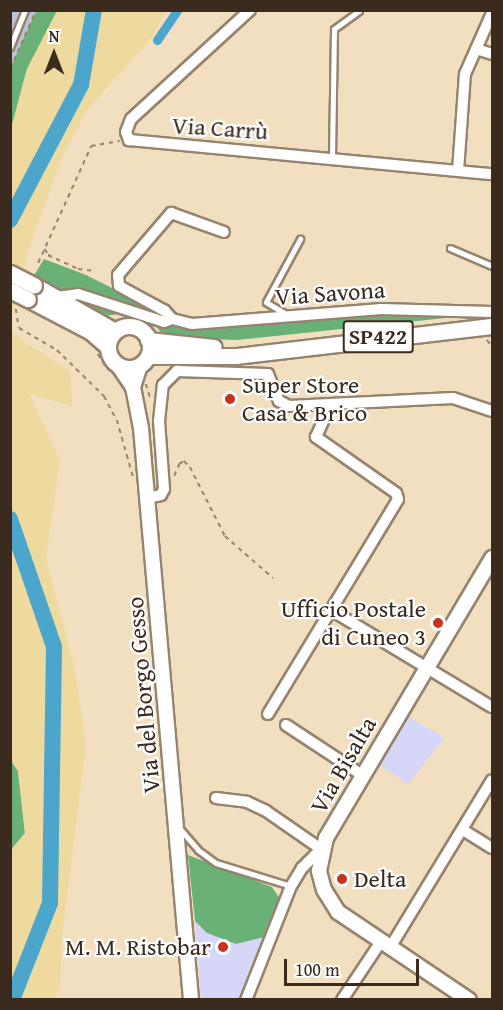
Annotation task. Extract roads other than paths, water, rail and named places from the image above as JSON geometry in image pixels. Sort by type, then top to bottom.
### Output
[{"type":"main road","name":"Via Savona","points":[[10,273],[26,298]]},
{"type":"main road","name":"Via Savona","points":[[10,290],[92,332],[100,346]]},
{"type":"main road","name":"Via Savona","points":[[26,298],[57,297],[115,331],[138,328],[148,340],[264,351]]},
{"type":"main road","name":"Via Savona","points":[[113,368],[144,361],[236,356],[491,326]]},
{"type":"main road","points":[[113,368],[100,346],[115,331]]},
{"type":"main road","points":[[144,361],[148,340]]},
{"type":"main road","name":"Via del Borgo Gesso","points":[[144,361],[133,387],[147,495],[191,999]]},
{"type":"main road","name":"Via del Borgo Gesso","points":[[113,368],[133,387]]},
{"type":"main road","name":"Via Bisalta","points":[[321,849],[426,666],[492,558]]},
{"type":"main road","points":[[321,849],[319,871],[324,890],[338,912],[468,999]]},
{"type":"street","name":"Via Carrù","points":[[250,10],[131,119],[127,137],[134,142],[332,157],[492,174]]},
{"type":"street","points":[[458,171],[465,74],[492,13]]},
{"type":"street","points":[[476,49],[492,54]]},
{"type":"street","name":"Via Savona","points":[[172,319],[165,311],[120,286],[118,275],[171,213],[224,232]]},
{"type":"street","name":"Via Savona","points":[[57,297],[78,294],[164,322],[172,319],[209,324],[276,319],[286,314],[381,309],[491,326]]},
{"type":"street","points":[[147,495],[161,495],[164,489],[159,421],[163,385],[177,371],[267,374],[279,401],[289,406],[330,406],[453,398],[492,411]]},
{"type":"street","points":[[268,714],[398,499],[396,493],[316,437],[330,406]]},
{"type":"street","points":[[331,610],[492,707]]},
{"type":"street","points":[[286,725],[362,775]]},
{"type":"street","points":[[342,999],[386,943],[463,830],[492,780]]},
{"type":"street","points":[[216,798],[247,802],[266,811],[321,849]]},
{"type":"street","points":[[463,830],[492,848]]},
{"type":"street","name":"Via Bisalta","points":[[246,999],[291,886],[302,868],[321,849]]},
{"type":"lane","points":[[10,47],[25,10]]},
{"type":"lane","points":[[332,157],[334,29],[359,11]]},
{"type":"lane","points":[[286,314],[266,302],[300,238]]},
{"type":"lane","points":[[450,248],[492,266]]},
{"type":"lane","points":[[177,825],[198,850],[216,863],[291,886]]},
{"type":"waterway","points":[[10,220],[81,85],[94,10]]},
{"type":"waterway","points":[[157,40],[177,10]]},
{"type":"waterway","points":[[10,519],[54,647],[50,903],[12,1000]]},
{"type":"place","name":"Super Store Casa & Brico","points":[[230,399]]},
{"type":"place","name":"Ufficio Postale di Cuneo 3","points":[[438,623]]},
{"type":"place","name":"Delta","points":[[342,879]]},
{"type":"place","name":"M. M. Ristobar","points":[[223,947]]}]
